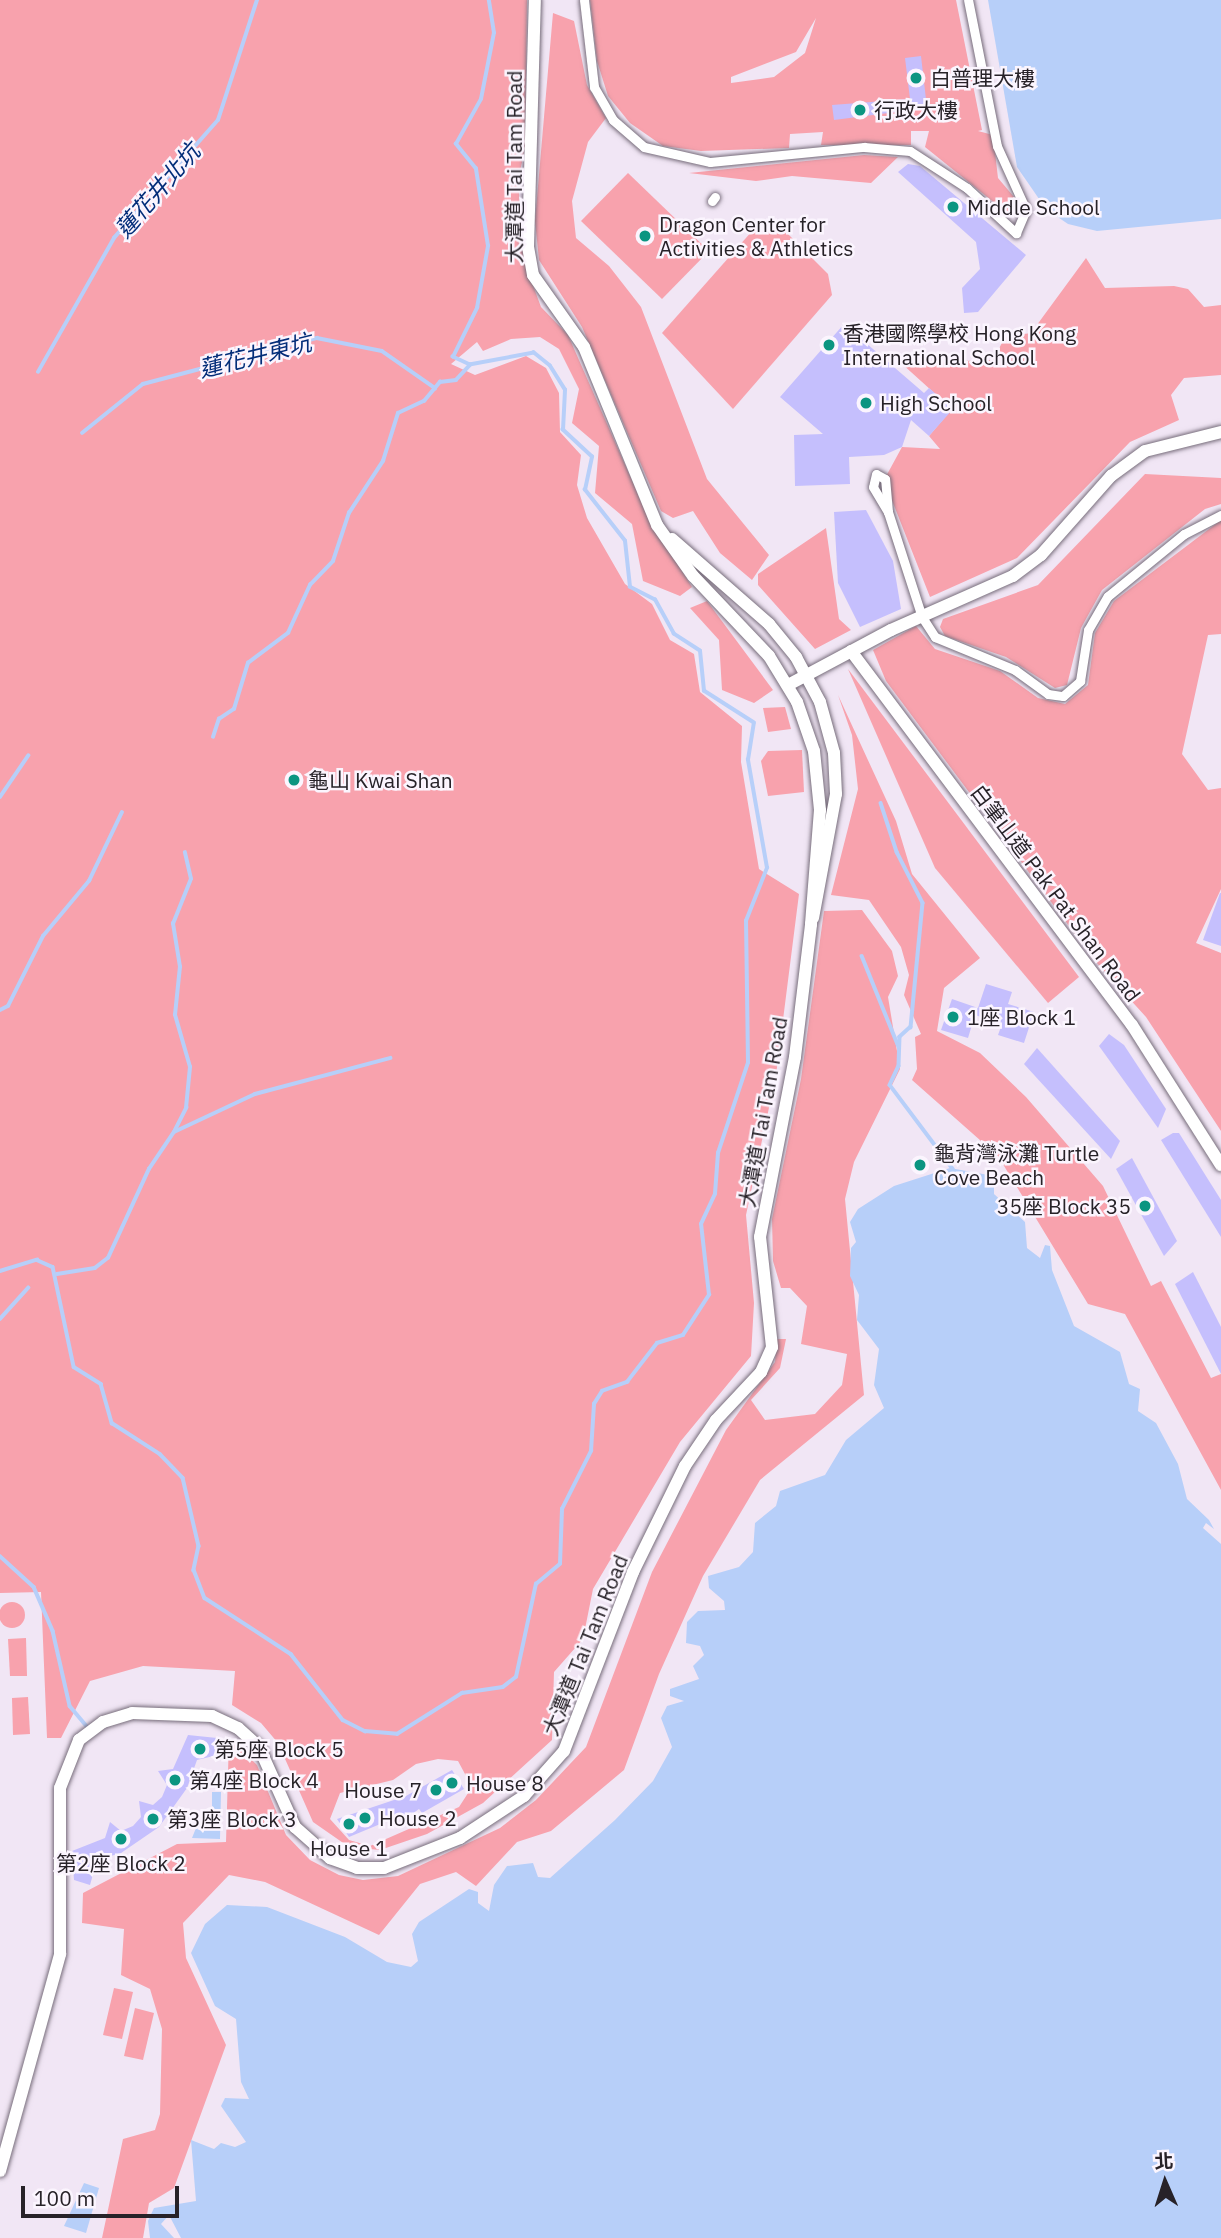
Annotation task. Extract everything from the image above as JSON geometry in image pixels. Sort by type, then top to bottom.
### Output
[{"type":"main road","name":"大潭道 Tai Tam Road","points":[[0,2171],[60,1954],[62,1776],[72,1750],[88,1731],[110,1719],[144,1711],[207,1715],[233,1724],[265,1754],[303,1837],[330,1858],[364,1869],[416,1858],[487,1822],[532,1788],[564,1751],[633,1573],[685,1466],[770,1355],[774,1332],[760,1237],[795,1057],[811,924],[818,773],[810,734],[788,685],[750,631],[685,567],[652,514],[584,347],[538,285],[529,264],[536,0]]},
{"type":"main road","points":[[788,685],[851,650],[1004,582],[1041,555],[1130,461],[1167,441],[1221,432]]},
{"type":"main road","name":"大潭道 Tai Tam Road","points":[[652,514],[769,624],[806,674],[828,726],[836,779],[827,864],[811,924]]},
{"type":"main road","name":"白筆山道 Pak Pat Shan Road","points":[[851,650],[1132,1025],[1221,1164]]},
{"type":"street","points":[[584,0],[594,87],[613,120],[644,147],[710,162],[864,147],[910,151],[967,188],[1016,233],[1026,210],[997,146],[968,0]]},
{"type":"street","points":[[888,512],[941,642],[1003,664],[1042,691],[1063,696],[1080,681],[1088,630],[1108,596],[1184,534],[1221,515]]},
{"type":"shaded area","points":[[0,0],[527,0],[525,148],[518,181],[525,264],[541,307],[568,335],[648,517],[692,587],[680,596],[643,581],[632,524],[595,493],[599,446],[572,423],[579,389],[559,349],[540,337],[511,339],[483,351],[477,342],[451,364],[475,375],[526,356],[546,368],[559,393],[560,432],[581,455],[577,485],[587,518],[625,584],[652,604],[670,640],[694,654],[700,692],[742,726],[741,762],[759,869],[799,894],[776,1075],[746,1215],[754,1303],[751,1356],[680,1442],[593,1589],[583,1639],[554,1672],[552,1740],[483,1803],[427,1834],[380,1850],[349,1847],[313,1822],[278,1743],[261,1723],[232,1705],[235,1671],[143,1666],[90,1681],[61,1738],[47,1738],[41,1592],[0,1593]],"holes":[[[438,1759],[458,1761],[472,1787],[459,1807],[370,1846],[349,1840],[330,1819],[340,1793],[393,1780],[416,1764]]]},
{"type":"shaded area","points":[[590,0],[956,0],[982,130],[978,131],[993,135],[998,178],[1020,204],[1012,217],[925,147],[929,131],[911,131],[911,145],[821,145],[823,132],[790,134],[789,148],[701,151],[663,146],[630,123],[608,96],[597,61]],"holes":[[[816,18],[805,53],[774,77],[731,83],[731,77],[796,52]]]},
{"type":"shaded area","points":[[553,13],[574,21],[587,85],[606,118],[588,142],[572,201],[576,238],[609,266],[641,307],[707,479],[769,555],[752,580],[720,553],[693,511],[673,518],[661,511],[582,327],[539,260],[535,221]]},
{"type":"shaded area","points":[[864,155],[898,157],[871,183],[792,176],[756,181],[689,173]]},
{"type":"shaded area","name":"Dragon Center for Activities & Athletics","points":[[628,173],[709,251],[662,299],[581,221]]},
{"type":"shaded area","points":[[753,230],[786,232],[828,274],[832,295],[733,409],[662,333]]},
{"type":"shaded area","points":[[1086,258],[1105,288],[1174,286],[1188,289],[1204,307],[1221,305],[1221,375],[1184,378],[1171,395],[1179,420],[1130,442],[1017,558],[930,597],[884,480],[902,447],[940,449],[929,436],[952,409],[901,363],[993,360],[1005,337],[1031,333]]},
{"type":"shaded area","points":[[1145,474],[1221,478],[1221,504],[1205,509],[1102,590],[1081,628],[1067,685],[1055,688],[1006,657],[945,636],[940,627],[943,619],[1038,585]]},
{"type":"shaded area","points":[[1221,520],[1221,634],[1208,635],[1182,754],[1208,790],[1221,788],[1221,889],[1196,943],[1221,953],[1221,1131],[1146,1017],[1096,962],[886,681],[873,650],[916,626],[935,649],[1000,671],[1038,698],[1065,704],[1088,685],[1095,633],[1114,601]]},
{"type":"shaded area","points":[[826,528],[839,619],[851,630],[815,649],[758,585],[758,574]]},
{"type":"shaded area","points":[[707,601],[773,690],[754,703],[722,690],[719,640],[690,608]]},
{"type":"shaded area","points":[[848,669],[1079,977],[1048,1003],[935,868]]},
{"type":"shaded area","points":[[838,695],[896,821],[912,874],[980,958],[944,988],[937,1031],[980,1053],[1026,1097],[1103,1186],[1151,1286],[1161,1281],[1211,1378],[1221,1374],[1221,1490],[1125,1314],[1088,1304],[998,1156],[912,1080],[917,1069],[915,1037],[921,1034],[904,995],[909,975],[901,947],[869,900],[831,895],[858,789],[852,735]]},
{"type":"shaded area","points":[[785,707],[791,729],[768,732],[763,708]]},
{"type":"shaded area","points":[[802,750],[804,792],[768,796],[761,761],[768,751]]},
{"type":"shaded area","points":[[862,910],[892,951],[898,976],[888,997],[900,1069],[854,1162],[845,1199],[864,1395],[760,1480],[703,1576],[659,1674],[624,1770],[551,1831],[517,1842],[476,1886],[456,1872],[420,1884],[379,1935],[265,1882],[229,1875],[183,1923],[186,1958],[226,2045],[174,2188],[149,2203],[143,2238],[102,2238],[123,2139],[155,2130],[160,2114],[162,2029],[150,1989],[121,1975],[124,1929],[82,1923],[83,1893],[177,1844],[226,1842],[229,1738],[257,1765],[286,1835],[310,1860],[339,1875],[363,1880],[398,1876],[500,1828],[536,1800],[586,1747],[652,1572],[726,1430],[775,1362],[777,1339],[786,1339],[780,1368],[751,1400],[765,1420],[815,1414],[842,1385],[847,1354],[801,1344],[807,1306],[790,1288],[781,1288],[773,1261],[772,1219],[801,1079],[824,911]]},
{"type":"shaded area","points":[[12,1602],[21,1606],[25,1615],[21,1624],[12,1628],[3,1624],[-1,1615],[3,1606]]},
{"type":"shaded area","points":[[26,1638],[27,1676],[10,1676],[8,1639]]},
{"type":"shaded area","points":[[28,1697],[30,1734],[13,1735],[12,1698]]},
{"type":"shaded area","points":[[114,1988],[133,1992],[122,2039],[103,2035]]},
{"type":"shaded area","points":[[135,2008],[154,2013],[143,2060],[124,2056]]},
{"type":"water","points":[[988,0],[1221,0],[1221,219],[1097,231],[1068,224],[1046,209],[1017,167]]},
{"type":"water","points":[[950,1168],[994,1176],[994,1194],[1025,1222],[1027,1248],[1040,1258],[1045,1245],[1050,1246],[1052,1270],[1074,1326],[1120,1352],[1129,1384],[1140,1389],[1138,1411],[1156,1423],[1178,1464],[1187,1499],[1209,1520],[1214,1529],[1206,1523],[1203,1528],[1221,1544],[1221,2238],[181,2238],[169,2215],[161,2224],[174,2238],[150,2238],[148,2221],[154,2208],[196,2201],[191,2140],[214,2149],[221,2143],[235,2147],[246,2142],[221,2106],[225,2098],[249,2099],[241,2082],[236,2019],[215,2006],[191,1953],[205,1924],[227,1905],[267,1907],[345,1937],[387,1962],[411,1967],[418,1961],[412,1934],[419,1922],[469,1889],[478,1892],[478,1903],[489,1911],[494,1885],[507,1866],[533,1863],[538,1877],[550,1878],[615,1820],[653,1781],[672,1747],[661,1718],[667,1706],[684,1701],[670,1696],[670,1689],[699,1679],[693,1666],[704,1655],[700,1646],[686,1643],[687,1622],[698,1611],[725,1610],[724,1601],[709,1588],[708,1576],[739,1567],[753,1552],[755,1523],[776,1506],[780,1491],[825,1475],[846,1440],[884,1408],[874,1385],[879,1349],[857,1320],[859,1295],[850,1276],[851,1248],[856,1242],[850,1222],[858,1209],[894,1186]]},
{"type":"water","points":[[212,1792],[221,1792],[220,1839],[192,1838],[198,1823],[212,1814]]},
{"type":"water","points":[[84,2183],[99,2188],[86,2233],[64,2226]]},
{"type":"building","points":[[921,56],[927,108],[834,120],[832,105],[910,99],[905,58]]},
{"type":"building","name":"Middle School","points":[[908,164],[920,166],[1026,255],[978,312],[964,313],[962,288],[980,269],[976,242],[898,172]]},
{"type":"building","name":"High School","points":[[844,324],[924,393],[929,388],[953,409],[929,436],[911,420],[902,447],[884,455],[849,457],[850,484],[795,486],[794,435],[823,434],[780,397]]},
{"type":"building","points":[[866,510],[893,561],[901,609],[860,627],[838,583],[834,512]]},
{"type":"building","points":[[1221,893],[1221,946],[1203,940]]},
{"type":"building","points":[[986,984],[1012,992],[1008,1004],[1034,1012],[1024,1043],[998,1035],[1002,1024],[975,1015],[968,1038],[941,1030],[952,999],[978,1008]]},
{"type":"building","points":[[1109,1034],[1124,1045],[1166,1109],[1158,1128],[1099,1046]]},
{"type":"building","points":[[1037,1048],[1120,1141],[1111,1159],[1024,1064]]},
{"type":"building","points":[[1173,1133],[1179,1133],[1221,1200],[1221,1237],[1161,1140]]},
{"type":"building","points":[[1132,1158],[1177,1241],[1164,1256],[1116,1169]]},
{"type":"building","points":[[1193,1272],[1221,1327],[1221,1374],[1175,1284]]},
{"type":"building","points":[[188,1735],[217,1738],[222,1754],[197,1760],[187,1788],[159,1827],[121,1853],[97,1860],[90,1885],[74,1880],[72,1851],[105,1838],[110,1822],[121,1831],[133,1826],[141,1817],[139,1801],[153,1805],[162,1797],[167,1785],[158,1771],[173,1769]]},
{"type":"building","points":[[452,1770],[464,1789],[422,1813],[419,1809],[405,1819],[402,1815],[349,1837],[337,1819],[406,1796]]},
{"type":"waterway","name":"蓮花井北坑","points":[[38,372],[114,238],[218,120],[257,0]]},
{"type":"waterway","points":[[0,1271],[37,1260],[53,1267],[74,1367],[101,1384],[112,1423],[160,1454],[183,1478],[199,1546],[194,1570],[205,1598],[291,1654],[343,1720],[365,1731],[397,1734],[462,1693],[503,1687],[516,1677],[536,1584],[560,1564],[562,1509],[591,1451],[594,1404],[602,1391],[627,1382],[657,1343],[683,1335],[709,1295],[701,1224],[715,1194],[718,1153],[748,1063],[746,921],[767,868],[748,760],[754,723],[704,691],[700,651],[674,634],[655,600],[630,587],[625,541],[585,490],[592,457],[563,430],[565,390],[550,366],[534,353],[470,365],[453,357],[477,308],[488,246],[476,169],[456,144],[481,99],[494,33],[489,0]]},
{"type":"waterway","name":"蓮花井東坑","points":[[82,433],[143,384],[317,338],[382,351],[435,388]]},
{"type":"waterway","points":[[213,737],[219,719],[234,709],[248,663],[288,633],[310,585],[333,561],[349,513],[383,461],[398,413],[424,401],[440,382],[456,380],[470,365]]},
{"type":"waterway","points":[[0,797],[28,756]]},
{"type":"waterway","points":[[881,803],[897,852],[923,903],[911,1027],[900,1037],[899,1066],[890,1085],[953,1169]]},
{"type":"waterway","points":[[0,1010],[8,1006],[43,936],[89,881],[122,812]]},
{"type":"waterway","points":[[175,1130],[186,1108],[190,1067],[175,1015],[180,967],[173,924],[191,879],[185,853]]},
{"type":"waterway","points":[[862,956],[899,1047]]},
{"type":"waterway","points":[[57,1274],[95,1268],[108,1258],[149,1169],[174,1132],[255,1094],[390,1058]]},
{"type":"waterway","points":[[0,1319],[28,1288]]},
{"type":"waterway","points":[[0,1556],[34,1587],[53,1631],[70,1706],[87,1726]]},
{"type":"place","name":"白普理大樓","points":[[916,78]]},
{"type":"place","name":"行政大樓","points":[[860,110]]},
{"type":"place","name":"Middle School","points":[[953,207]]},
{"type":"place","name":"Dragon Center for Activities & Athletics","points":[[645,236]]},
{"type":"place","name":"香港國際學校 Hong Kong International School","points":[[829,345]]},
{"type":"place","name":"High School","points":[[866,403]]},
{"type":"place","name":"龜山 Kwai Shan","points":[[294,780]]},
{"type":"place","name":"1座 Block 1","points":[[953,1017]]},
{"type":"place","name":"龜背灣泳灘 Turtle Cove Beach","points":[[920,1165]]},
{"type":"place","name":"35座 Block 35","points":[[1145,1206]]},
{"type":"place","name":"第5座 Block 5","points":[[200,1749]]},
{"type":"place","name":"第4座 Block 4","points":[[175,1780]]},
{"type":"place","name":"House 8","points":[[452,1783]]},
{"type":"place","name":"House 7","points":[[436,1790]]},
{"type":"place","name":"House 2","points":[[365,1818]]},
{"type":"place","name":"第3座 Block 3","points":[[153,1819]]},
{"type":"place","name":"House 1","points":[[349,1824]]},
{"type":"place","name":"第2座 Block 2","points":[[121,1839]]}]
